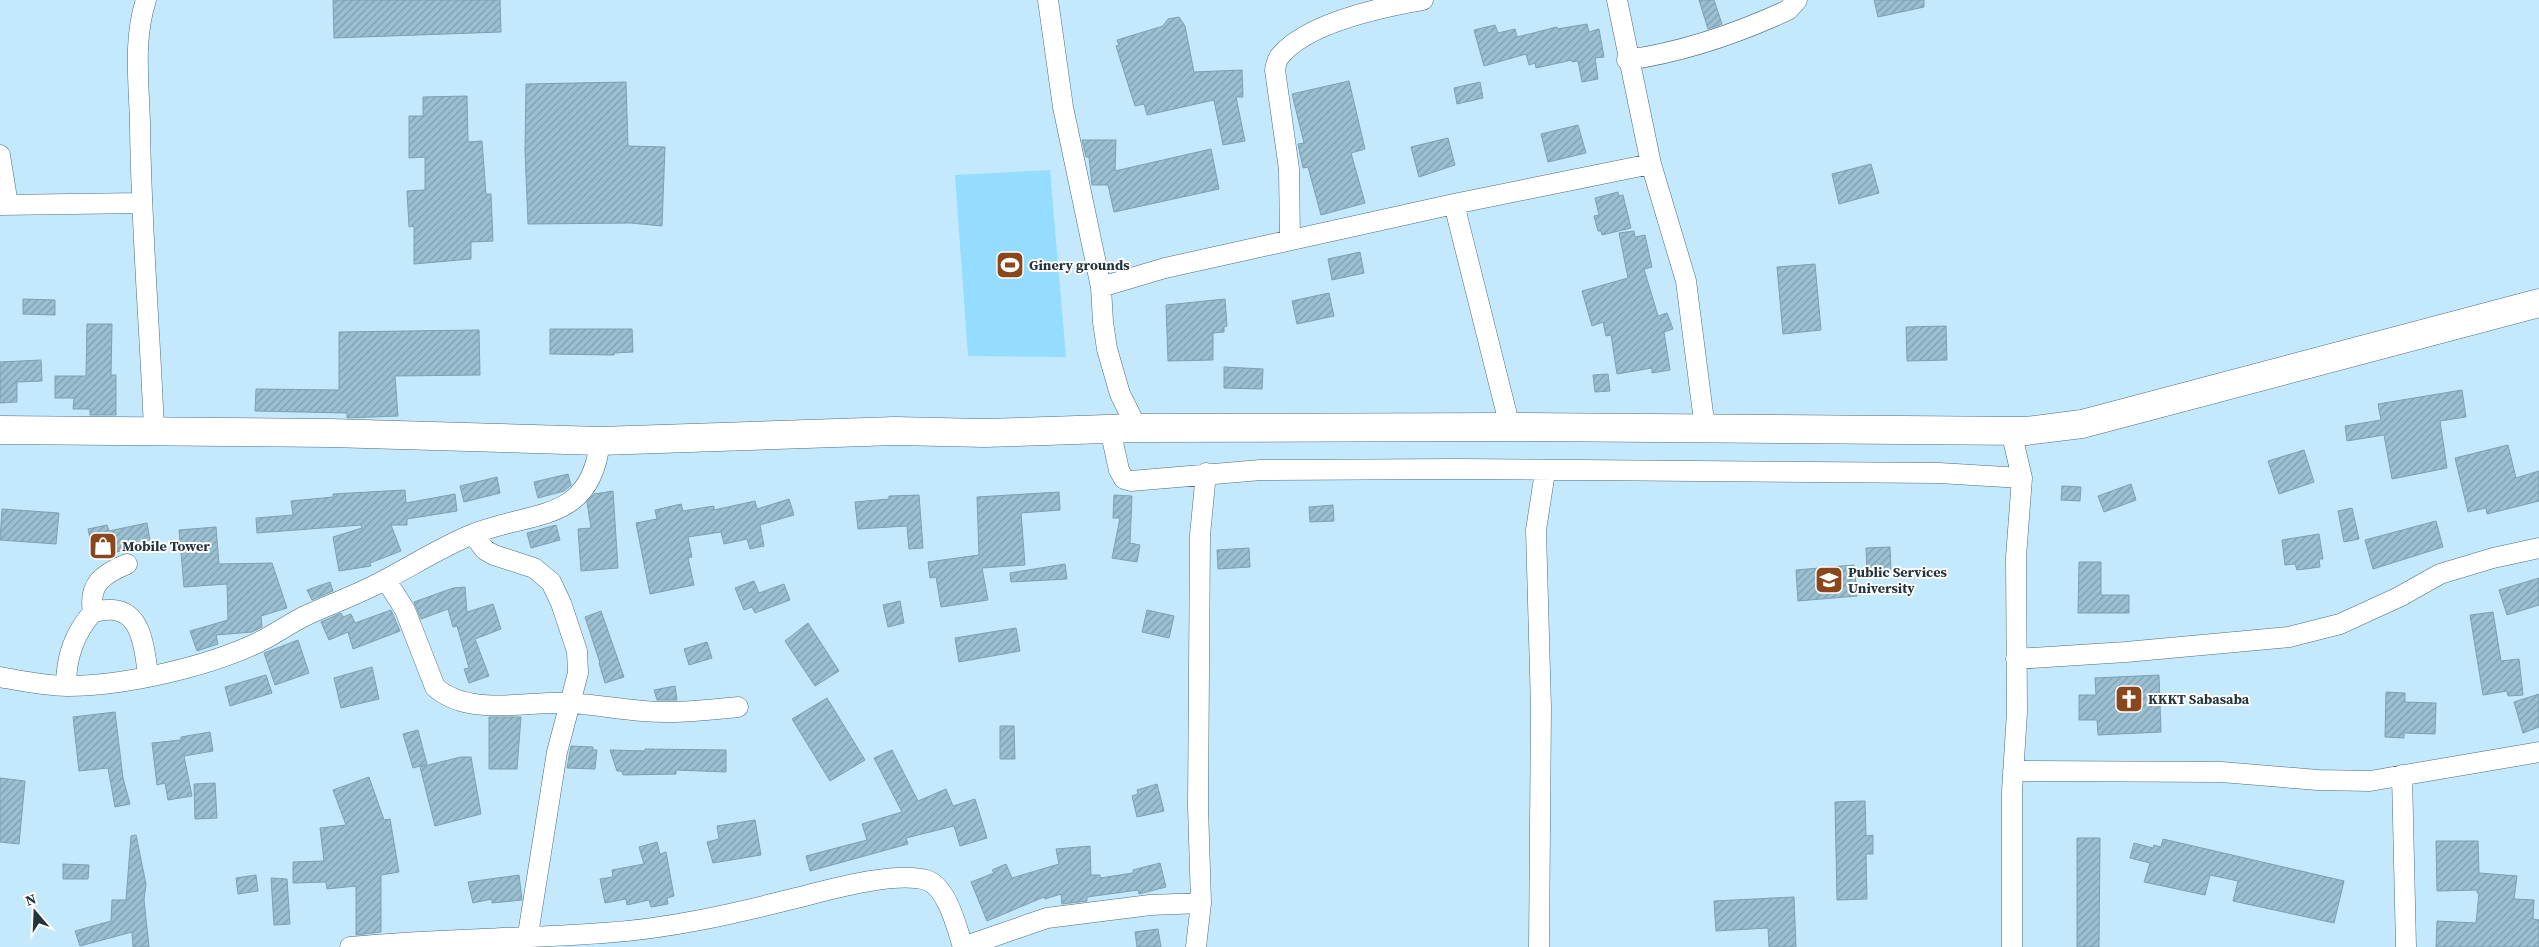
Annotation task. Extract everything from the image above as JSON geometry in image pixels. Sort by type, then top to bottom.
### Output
[{"type":"main road","points":[[0,430],[330,433],[600,441],[895,431],[985,433],[1137,428],[1510,427],[2011,431],[2056,429],[2082,424],[2539,302]]},
{"type":"street","points":[[146,0],[140,17],[137,52],[141,203],[154,431]]},
{"type":"street","points":[[1048,0],[1063,107],[1101,287],[1103,322],[1108,349],[1120,394],[1137,428]]},
{"type":"street","points":[[1290,240],[1289,170],[1275,70],[1278,57],[1292,44],[1363,12],[1424,0]]},
{"type":"street","points":[[1616,0],[1627,60],[1642,114],[1651,164],[1686,281],[1705,429]]},
{"type":"street","points":[[1627,60],[1662,55],[1705,44],[1788,10],[1797,0]]},
{"type":"street","points":[[0,155],[4,205],[141,203]]},
{"type":"street","points":[[1101,287],[1157,270],[1290,240],[1651,164]]},
{"type":"street","points":[[1454,204],[1510,427]]},
{"type":"street","points":[[1110,429],[1119,470],[1124,479],[1131,481],[1206,473],[1358,470],[1545,472],[1624,469],[1939,473],[2022,478]]},
{"type":"street","points":[[2011,431],[2022,478],[2016,557],[2017,712],[2013,771],[2012,947]]},
{"type":"street","points":[[0,677],[66,686],[109,683],[224,657],[258,642],[307,615],[353,597],[473,534],[556,511],[573,500],[584,488],[597,465],[600,441]]},
{"type":"street","points":[[1539,947],[1541,708],[1536,530],[1545,472]]},
{"type":"street","points":[[1196,947],[1201,903],[1198,806],[1200,535],[1206,473]]},
{"type":"street","points":[[473,534],[485,550],[494,556],[534,568],[551,582],[561,602],[577,651],[578,673],[557,752],[526,942]]},
{"type":"street","points":[[2016,659],[2126,652],[2289,637],[2340,624],[2399,597],[2440,574],[2493,558],[2539,548]]},
{"type":"street","points":[[66,686],[66,664],[80,628],[93,612],[91,597],[102,576],[127,564]]},
{"type":"street","points":[[386,580],[413,628],[429,674],[435,686],[443,694],[494,705],[570,703],[645,712],[738,707]]},
{"type":"street","points":[[93,612],[118,611],[124,613],[135,623],[140,635],[148,675]]},
{"type":"street","points":[[2013,771],[2221,772],[2318,780],[2370,781],[2539,752]]},
{"type":"street","points":[[2402,775],[2406,947]]},
{"type":"street","points":[[350,947],[419,940],[526,942],[680,924],[833,889],[890,879],[914,878],[927,880],[937,886],[951,913],[963,947],[1047,918],[1150,905],[1201,903]]},
{"type":"shaded area","name":"Ginery grounds","points":[[1050,170],[1066,357],[968,356],[955,175]]},
{"type":"building","points":[[333,0],[500,0],[501,32],[334,38]]},
{"type":"building","points":[[1699,0],[1714,0],[1722,24],[1708,29]]},
{"type":"building","points":[[1874,0],[1924,0],[1924,7],[1878,17]]},
{"type":"building","points":[[1179,17],[1185,26],[1194,72],[1242,70],[1243,97],[1236,97],[1245,141],[1223,145],[1214,100],[1147,115],[1144,104],[1135,106],[1116,46],[1119,45],[1117,40],[1163,26],[1168,19]]},
{"type":"building","points":[[1587,24],[1589,32],[1599,29],[1604,57],[1595,58],[1598,79],[1582,82],[1578,61],[1572,62],[1572,60],[1536,68],[1535,63],[1529,65],[1526,54],[1484,66],[1474,30],[1495,25],[1498,33],[1515,29],[1517,37],[1557,27],[1557,29]]},
{"type":"building","points":[[1349,81],[1365,149],[1351,153],[1365,203],[1321,215],[1308,167],[1303,168],[1298,144],[1304,143],[1292,94]]},
{"type":"building","points":[[626,82],[628,146],[665,147],[662,226],[631,223],[528,224],[525,151],[526,84]]},
{"type":"building","points":[[1480,82],[1483,98],[1457,104],[1454,88]]},
{"type":"building","points":[[467,96],[468,142],[482,141],[486,194],[491,194],[493,241],[471,242],[471,259],[414,264],[414,226],[409,227],[407,191],[425,190],[425,157],[409,158],[409,116],[423,116],[423,97]]},
{"type":"building","points":[[1578,125],[1586,153],[1548,162],[1541,134]]},
{"type":"building","points":[[1448,138],[1455,165],[1419,177],[1411,147]]},
{"type":"building","points":[[1082,140],[1116,140],[1115,171],[1211,149],[1219,189],[1114,212],[1108,185],[1092,185],[1089,157],[1086,157]]},
{"type":"building","points":[[1871,164],[1879,193],[1839,204],[1832,174]]},
{"type":"building","points":[[1618,192],[1619,196],[1623,195],[1631,228],[1602,235],[1601,231],[1598,231],[1594,216],[1599,215],[1595,198]]},
{"type":"building","points":[[1634,231],[1635,237],[1645,235],[1652,267],[1644,269],[1658,316],[1667,313],[1673,329],[1664,332],[1670,370],[1652,373],[1652,368],[1617,374],[1611,335],[1606,336],[1603,322],[1592,326],[1582,291],[1628,278],[1619,233]]},
{"type":"building","points":[[1360,252],[1364,273],[1332,280],[1328,259]]},
{"type":"building","points":[[1815,264],[1821,330],[1783,334],[1777,267]]},
{"type":"building","points":[[1329,293],[1334,316],[1297,324],[1292,301]]},
{"type":"building","points":[[23,299],[55,300],[55,315],[23,314]]},
{"type":"building","points":[[1225,299],[1227,326],[1224,327],[1224,332],[1213,333],[1213,360],[1168,361],[1166,305]]},
{"type":"building","points":[[87,324],[112,324],[111,375],[116,375],[116,415],[90,415],[90,409],[73,409],[74,398],[55,398],[55,376],[86,376]]},
{"type":"building","points":[[1946,326],[1947,360],[1907,361],[1906,327]]},
{"type":"building","points":[[550,329],[632,329],[633,352],[614,353],[614,355],[550,354]]},
{"type":"building","points":[[479,330],[480,375],[395,376],[398,416],[347,418],[347,413],[255,411],[256,389],[339,390],[339,332]]},
{"type":"building","points":[[41,360],[42,381],[17,382],[17,402],[0,403],[0,362]]},
{"type":"building","points":[[1224,367],[1263,369],[1262,389],[1224,388]]},
{"type":"building","points":[[1608,374],[1610,391],[1595,392],[1593,375]]},
{"type":"building","points":[[2462,390],[2466,417],[2440,421],[2447,468],[2392,479],[2384,435],[2347,441],[2345,426],[2381,420],[2378,404]]},
{"type":"building","points":[[2508,445],[2516,478],[2539,471],[2539,501],[2487,514],[2486,508],[2468,512],[2455,458]]},
{"type":"building","points":[[2304,450],[2314,482],[2279,494],[2268,461]]},
{"type":"building","points":[[568,474],[571,485],[564,491],[538,498],[534,482]]},
{"type":"building","points":[[497,477],[500,493],[464,502],[460,486]]},
{"type":"building","points":[[2131,484],[2136,500],[2104,512],[2098,496]]},
{"type":"building","points":[[2062,486],[2081,487],[2080,501],[2061,500]]},
{"type":"building","points":[[405,490],[406,503],[455,494],[457,511],[407,519],[407,525],[391,525],[401,551],[370,563],[371,566],[339,571],[333,537],[362,528],[361,525],[257,533],[256,518],[293,515],[291,501],[333,497],[333,494]]},
{"type":"building","points":[[613,491],[618,568],[581,571],[578,529],[591,528],[587,502],[594,494]]},
{"type":"building","points":[[1059,492],[1060,510],[1021,513],[1025,565],[982,568],[988,600],[941,607],[936,577],[930,578],[928,562],[979,555],[977,497]]},
{"type":"building","points":[[919,495],[923,548],[909,549],[907,526],[858,529],[855,502],[889,499],[889,496]]},
{"type":"building","points":[[1114,495],[1132,496],[1130,543],[1140,545],[1137,562],[1112,558],[1120,518],[1113,518]]},
{"type":"building","points":[[789,499],[794,515],[760,525],[764,546],[750,549],[747,539],[724,544],[721,532],[688,537],[692,557],[688,558],[694,585],[650,594],[636,523],[657,519],[655,510],[681,504],[683,511],[714,506],[714,510],[755,501],[757,509]]},
{"type":"building","points":[[1333,505],[1334,521],[1310,522],[1309,507]]},
{"type":"building","points":[[2352,508],[2359,539],[2344,542],[2338,511]]},
{"type":"building","points":[[2,509],[59,513],[56,544],[0,540]]},
{"type":"building","points":[[2436,521],[2443,547],[2373,569],[2365,540]]},
{"type":"building","points":[[147,523],[150,540],[126,545],[127,550],[94,556],[88,529],[107,525],[109,531]]},
{"type":"building","points":[[556,525],[560,540],[531,548],[527,533]]},
{"type":"building","points":[[216,527],[219,564],[272,563],[287,608],[261,616],[262,627],[252,632],[216,635],[218,644],[197,651],[190,631],[228,620],[227,584],[184,587],[179,530]]},
{"type":"building","points":[[2319,534],[2323,559],[2319,559],[2320,567],[2297,570],[2295,564],[2285,565],[2282,540]]},
{"type":"building","points":[[1890,547],[1891,571],[1867,572],[1866,548]]},
{"type":"building","points":[[1249,548],[1250,567],[1218,569],[1217,550]]},
{"type":"building","points":[[2079,562],[2101,562],[2101,595],[2129,595],[2129,613],[2078,613]]},
{"type":"building","points":[[1065,564],[1067,579],[1011,582],[1010,573]]},
{"type":"building","points":[[1854,565],[1857,596],[1798,601],[1796,570]]},
{"type":"building","points":[[2539,578],[2539,605],[2507,615],[2499,590]]},
{"type":"building","points":[[754,581],[759,593],[784,584],[790,600],[755,613],[752,607],[744,610],[735,588]]},
{"type":"building","points":[[330,582],[333,591],[312,600],[307,590]]},
{"type":"building","points":[[465,587],[467,612],[493,604],[501,629],[475,639],[489,676],[469,683],[464,669],[469,668],[457,626],[453,627],[448,609],[421,619],[414,602],[453,588]]},
{"type":"building","points":[[900,601],[904,623],[888,627],[883,605]]},
{"type":"building","points":[[391,610],[400,631],[353,649],[348,632],[329,640],[321,622],[341,613],[343,617],[351,614],[355,623]]},
{"type":"building","points":[[1147,610],[1174,616],[1169,638],[1142,632]]},
{"type":"building","points":[[601,611],[624,677],[605,683],[585,617]]},
{"type":"building","points":[[2493,612],[2501,661],[2519,659],[2523,695],[2508,696],[2507,691],[2483,695],[2470,615]]},
{"type":"building","points":[[808,623],[839,671],[815,686],[785,641]]},
{"type":"building","points":[[1016,628],[1020,651],[959,662],[955,638]]},
{"type":"building","points":[[298,640],[309,673],[275,685],[264,653]]},
{"type":"building","points":[[707,642],[712,658],[689,665],[684,649]]},
{"type":"building","points":[[372,667],[379,699],[341,708],[334,678]]},
{"type":"building","points":[[266,675],[272,693],[230,706],[225,687]]},
{"type":"building","points":[[2159,675],[2161,732],[2098,735],[2097,720],[2079,720],[2079,695],[2096,695],[2095,678]]},
{"type":"building","points":[[675,686],[677,700],[657,700],[654,690]]},
{"type":"building","points":[[2386,692],[2405,693],[2405,702],[2436,703],[2435,734],[2404,733],[2404,738],[2385,737]]},
{"type":"building","points":[[2539,694],[2539,727],[2523,733],[2514,702]]},
{"type":"building","points":[[827,698],[865,760],[830,781],[792,719]]},
{"type":"building","points":[[115,712],[123,778],[130,804],[115,807],[108,768],[79,771],[73,717]]},
{"type":"building","points":[[489,717],[521,717],[517,769],[489,769]]},
{"type":"building","points":[[1000,726],[1014,726],[1015,759],[1000,759]]},
{"type":"building","points":[[418,730],[427,764],[413,768],[403,734]]},
{"type":"building","points":[[210,732],[213,751],[184,756],[192,796],[168,800],[165,783],[157,785],[152,743],[181,740],[181,737]]},
{"type":"building","points":[[571,746],[593,747],[593,750],[597,750],[595,769],[567,768]]},
{"type":"building","points":[[645,749],[726,750],[726,772],[676,770],[676,774],[623,775],[622,771],[617,771],[610,750],[645,751]]},
{"type":"building","points":[[892,750],[918,801],[946,789],[953,806],[975,799],[987,838],[960,846],[954,826],[906,838],[908,844],[810,871],[806,856],[867,840],[862,824],[902,812],[874,758]]},
{"type":"building","points":[[461,757],[471,757],[481,814],[435,826],[420,767]]},
{"type":"building","points":[[369,777],[384,820],[390,819],[399,872],[381,875],[381,932],[356,935],[356,886],[327,889],[326,882],[293,883],[293,862],[324,861],[320,828],[346,825],[333,790]]},
{"type":"building","points":[[0,778],[25,781],[19,844],[0,842]]},
{"type":"building","points":[[215,783],[217,818],[195,819],[194,784]]},
{"type":"building","points":[[1157,784],[1164,811],[1137,817],[1132,796],[1138,794],[1137,790]]},
{"type":"building","points":[[1865,801],[1866,836],[1873,835],[1873,854],[1866,854],[1867,899],[1837,900],[1835,802]]},
{"type":"building","points":[[755,820],[761,855],[713,863],[707,842],[719,839],[717,826]]},
{"type":"building","points":[[136,835],[146,884],[144,900],[149,947],[133,947],[132,932],[80,946],[75,931],[111,921],[112,900],[126,900],[131,836]]},
{"type":"building","points":[[2077,838],[2100,838],[2099,947],[2077,947]]},
{"type":"building","points":[[2163,839],[2344,881],[2334,923],[2233,901],[2238,881],[2210,875],[2205,895],[2144,882],[2150,863],[2130,858],[2134,843],[2153,848],[2154,845],[2161,847]]},
{"type":"building","points":[[2436,841],[2478,841],[2479,873],[2517,876],[2514,899],[2534,900],[2533,919],[2539,920],[2539,947],[2436,947],[2437,921],[2476,923],[2479,893],[2477,893],[2477,890],[2437,891]]},
{"type":"building","points":[[657,842],[660,854],[666,852],[674,896],[667,898],[668,904],[651,907],[649,900],[627,905],[626,899],[605,903],[600,879],[613,877],[612,870],[644,864],[639,847]]},
{"type":"building","points":[[1090,846],[1091,875],[1100,875],[1100,878],[1133,873],[1133,870],[1160,863],[1166,887],[1139,894],[1138,890],[1087,897],[1087,901],[1062,904],[1061,894],[1045,899],[1044,897],[987,921],[971,882],[994,873],[992,870],[1006,864],[1012,878],[1059,864],[1056,849]]},
{"type":"building","points":[[63,864],[89,865],[88,879],[63,879]]},
{"type":"building","points":[[256,875],[258,891],[238,894],[236,878]]},
{"type":"building","points":[[519,875],[522,900],[492,903],[492,899],[473,903],[468,882]]},
{"type":"building","points":[[271,878],[287,879],[290,924],[274,925]]},
{"type":"building","points":[[1794,897],[1796,947],[1769,947],[1768,928],[1716,931],[1714,901]]},
{"type":"building","points":[[1158,929],[1161,947],[1137,947],[1135,932]]},
{"type":"place","name":"Ginery grounds","points":[[1010,265]]},
{"type":"place","name":"Mobile Tower","points":[[103,546]]},
{"type":"place","name":"Public Services University","points":[[1829,580]]},
{"type":"place","name":"KKKT Sabasaba","points":[[2129,699]]}]
